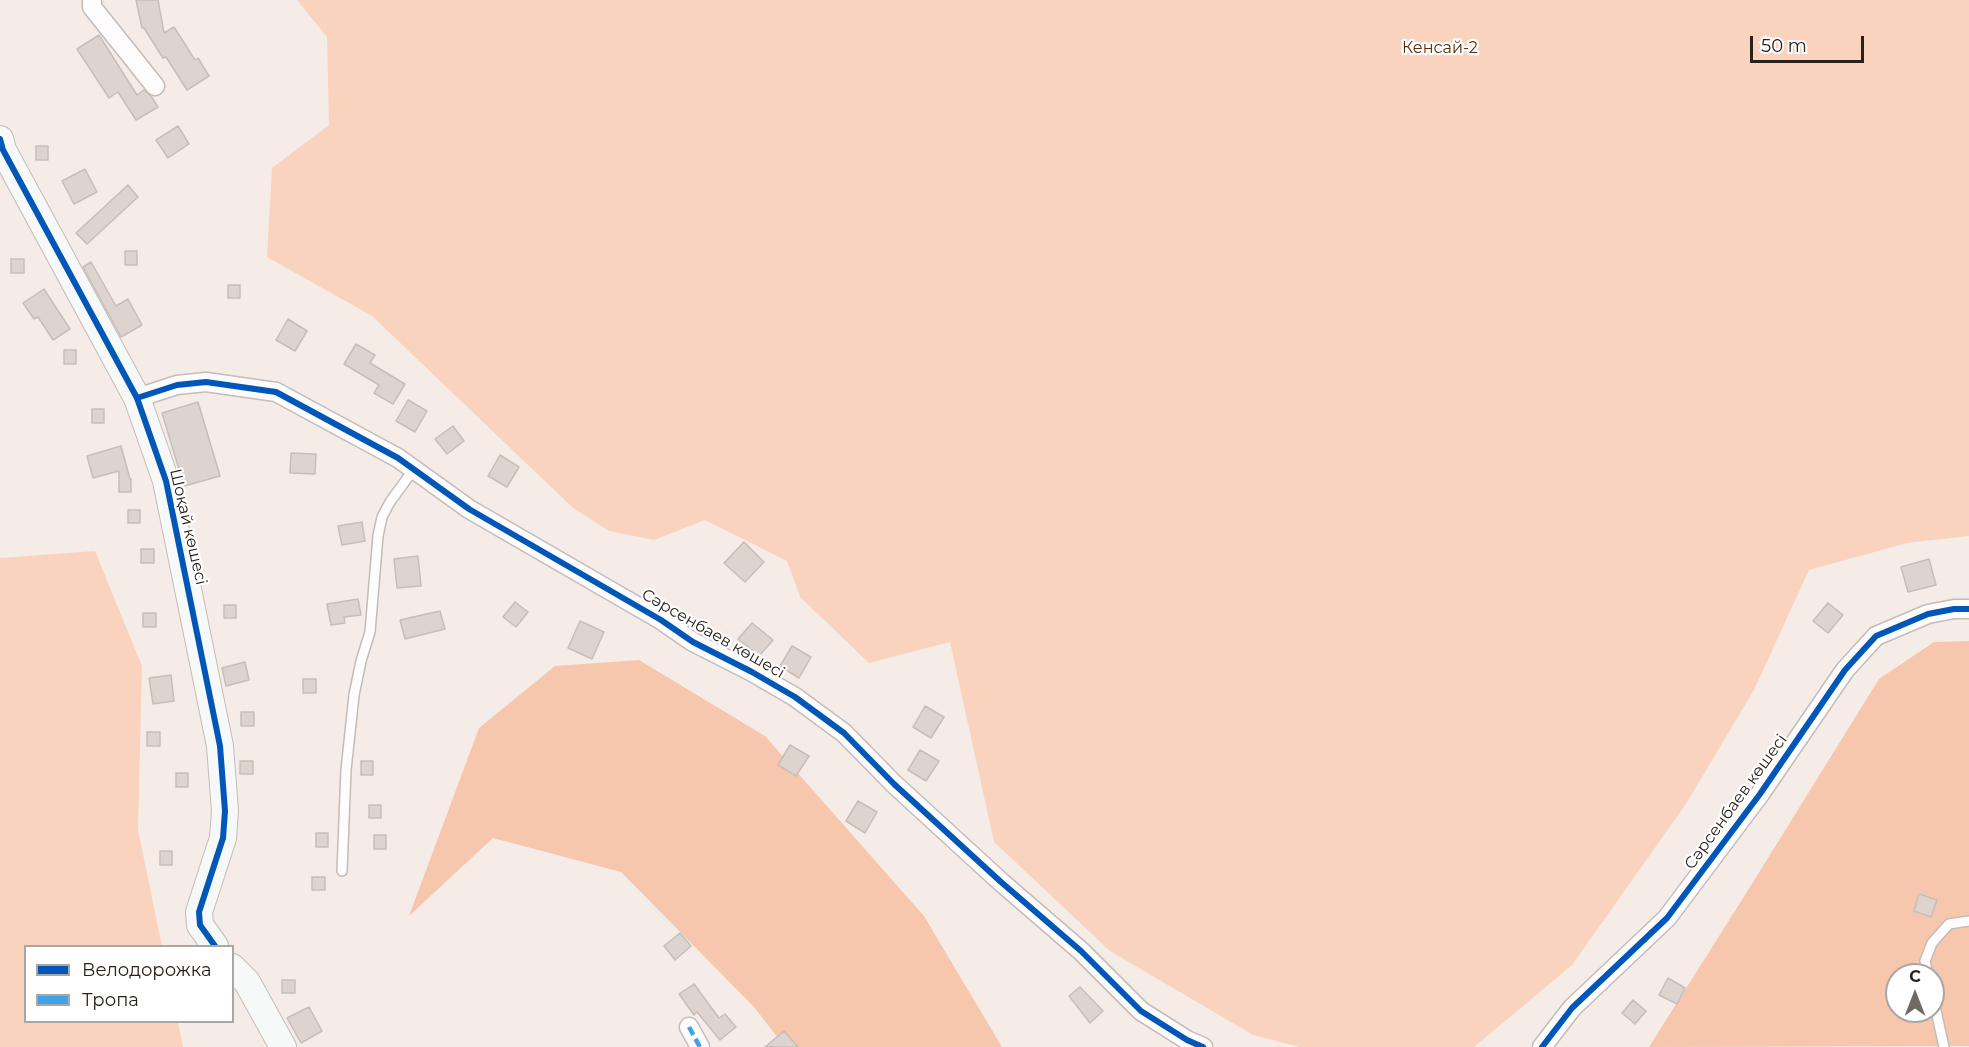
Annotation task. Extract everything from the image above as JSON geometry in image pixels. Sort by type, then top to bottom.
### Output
[{"type":"street","points":[[92,0],[92,7],[155,86]]},
{"type":"street","name":"Шоқай көшесі","points":[[0,139],[3,150],[137,398],[166,481],[220,746],[225,811],[223,838],[199,912],[200,925],[214,945]]},
{"type":"street","name":"Сәрсенбаев көшесі","points":[[137,398],[177,385],[206,382],[276,392],[398,458],[468,509],[693,642],[795,697],[844,733],[894,784],[1001,882],[1081,951],[1141,1011],[1186,1040],[1203,1047]]},
{"type":"street","name":"Сәрсенбаев көшесі","points":[[1542,1047],[1572,1008],[1667,918],[1760,794],[1845,670],[1876,636],[1928,614],[1954,609],[1969,609]]},
{"type":"street","points":[[234,969],[247,982],[283,1047]]},
{"type":"street","points":[[688,1027],[700,1047]]},
{"type":"lane","points":[[342,870],[346,770],[354,695],[370,632],[378,536],[382,517],[390,502],[414,469]]},
{"type":"lane","points":[[1925,963],[1932,943],[1949,924],[1969,921]]},
{"type":"lane","points":[[1939,1023],[1944,1047]]},
{"type":"green space","name":"Кенсай-2","points":[[297,0],[1969,0],[1969,536],[1907,543],[1809,570],[1754,690],[1686,804],[1572,965],[1474,1047],[1300,1047],[1253,1035],[1110,951],[994,842],[950,642],[869,663],[800,597],[787,561],[705,520],[654,540],[609,531],[573,508],[372,316],[267,257],[272,168],[329,125],[327,37]]},
{"type":"green space","points":[[95,551],[142,666],[138,830],[162,945],[24,945],[24,1023],[178,1023],[183,1047],[0,1047],[0,558]]},
{"type":"shaded area","points":[[1969,641],[1969,1046],[1649,1047],[1745,895],[1879,679],[1934,642]]},
{"type":"shaded area","points":[[639,660],[765,736],[924,916],[1002,1047],[785,1047],[754,1007],[621,872],[493,838],[409,916],[479,728],[555,666]]},
{"type":"building","points":[[136,0],[158,0],[164,33],[174,27],[195,60],[198,58],[209,76],[187,90],[166,57],[163,58],[142,28]]},
{"type":"building","points":[[99,35],[137,95],[144,90],[158,107],[136,120],[118,92],[109,98],[77,49]]},
{"type":"building","points":[[178,126],[189,144],[168,158],[156,140]]},
{"type":"building","points":[[36,146],[48,146],[48,160],[36,160]]},
{"type":"building","points":[[85,169],[97,192],[74,204],[62,181]]},
{"type":"building","points":[[128,185],[138,197],[87,244],[76,233]]},
{"type":"building","points":[[125,251],[137,251],[137,265],[125,265]]},
{"type":"building","points":[[11,259],[24,259],[24,273],[11,273]]},
{"type":"building","points":[[91,262],[116,306],[128,299],[142,325],[121,337],[83,267]]},
{"type":"building","points":[[228,285],[240,285],[240,298],[228,298]]},
{"type":"building","points":[[44,289],[70,329],[53,340],[38,317],[34,319],[23,303]]},
{"type":"building","points":[[288,319],[307,331],[295,351],[276,340]]},
{"type":"building","points":[[356,344],[375,355],[370,363],[405,384],[393,404],[374,393],[379,385],[344,364]]},
{"type":"building","points":[[64,350],[76,350],[76,364],[64,364]]},
{"type":"building","points":[[408,400],[427,411],[415,432],[396,421]]},
{"type":"building","points":[[198,402],[220,476],[184,486],[162,413]]},
{"type":"building","points":[[92,409],[104,409],[104,423],[92,423]]},
{"type":"building","points":[[453,426],[464,441],[447,454],[435,439]]},
{"type":"building","points":[[121,446],[131,479],[131,492],[119,492],[119,471],[93,478],[87,456]]},
{"type":"building","points":[[291,453],[316,454],[315,474],[290,473]]},
{"type":"building","points":[[500,455],[519,467],[507,487],[488,476]]},
{"type":"building","points":[[128,510],[140,510],[140,523],[128,523]]},
{"type":"building","points":[[362,522],[365,541],[342,545],[338,526]]},
{"type":"building","points":[[744,542],[764,562],[745,582],[724,563]]},
{"type":"building","points":[[141,549],[154,549],[154,563],[141,563]]},
{"type":"building","points":[[418,556],[421,586],[397,588],[394,559]]},
{"type":"building","points":[[1929,559],[1936,585],[1908,592],[1901,567]]},
{"type":"building","points":[[358,599],[361,615],[344,617],[345,623],[331,625],[327,604]]},
{"type":"building","points":[[515,602],[528,612],[516,627],[503,617]]},
{"type":"building","points":[[1828,603],[1843,615],[1828,633],[1813,621]]},
{"type":"building","points":[[224,605],[236,605],[236,618],[224,618]]},
{"type":"building","points":[[440,611],[445,629],[405,639],[400,620]]},
{"type":"building","points":[[143,613],[156,613],[156,627],[143,627]]},
{"type":"building","points":[[580,621],[604,632],[592,659],[568,648]]},
{"type":"building","points":[[752,623],[773,640],[759,656],[738,639]]},
{"type":"building","points":[[792,646],[811,657],[799,678],[780,666]]},
{"type":"building","points":[[245,662],[249,680],[226,686],[222,668]]},
{"type":"building","points":[[171,675],[174,701],[153,704],[149,678]]},
{"type":"building","points":[[303,679],[316,679],[316,693],[303,693]]},
{"type":"building","points":[[925,706],[944,717],[931,738],[913,727]]},
{"type":"building","points":[[241,712],[254,712],[254,726],[241,726]]},
{"type":"building","points":[[147,732],[160,732],[160,746],[147,746]]},
{"type":"building","points":[[790,745],[809,756],[796,776],[778,765]]},
{"type":"building","points":[[920,750],[939,761],[926,781],[908,770]]},
{"type":"building","points":[[240,761],[253,761],[253,774],[240,774]]},
{"type":"building","points":[[361,761],[373,761],[373,775],[361,775]]},
{"type":"building","points":[[176,773],[188,773],[188,787],[176,787]]},
{"type":"building","points":[[858,801],[877,812],[865,833],[846,821]]},
{"type":"building","points":[[369,805],[381,805],[381,818],[369,818]]},
{"type":"building","points":[[316,833],[328,833],[328,847],[316,847]]},
{"type":"building","points":[[374,835],[386,835],[386,849],[374,849]]},
{"type":"building","points":[[160,851],[172,851],[172,865],[160,865]]},
{"type":"building","points":[[312,877],[325,877],[325,890],[312,890]]},
{"type":"building","points":[[1919,894],[1937,900],[1931,917],[1914,911]]},
{"type":"building","points":[[680,933],[691,946],[675,960],[664,946]]},
{"type":"building","points":[[1668,978],[1685,988],[1677,1004],[1659,995]]},
{"type":"building","points":[[282,980],[295,980],[295,993],[282,993]]},
{"type":"building","points":[[694,984],[719,1018],[725,1014],[736,1027],[720,1040],[697,1012],[694,1015],[679,994]]},
{"type":"building","points":[[1080,987],[1103,1011],[1090,1023],[1069,996]]},
{"type":"building","points":[[1633,1000],[1646,1011],[1635,1024],[1622,1013]]},
{"type":"building","points":[[309,1007],[322,1031],[301,1043],[287,1018]]},
{"type":"building","points":[[784,1031],[798,1047],[765,1047]]},
{"type":"marked path","points":[[689,1027],[700,1047]]},
{"type":"cycle path","points":[[0,139],[3,150],[137,398],[166,481],[220,746],[225,811],[223,838],[199,912],[200,925],[214,945]]},
{"type":"cycle path","points":[[137,398],[177,385],[206,382],[276,392],[398,458],[469,509],[661,620],[693,642],[795,697],[844,733],[894,784],[1001,882],[1081,951],[1141,1011],[1187,1040],[1203,1047]]},
{"type":"cycle path","points":[[1542,1047],[1572,1008],[1667,918],[1760,794],[1845,670],[1876,636],[1928,614],[1954,609],[1969,609]]}]
